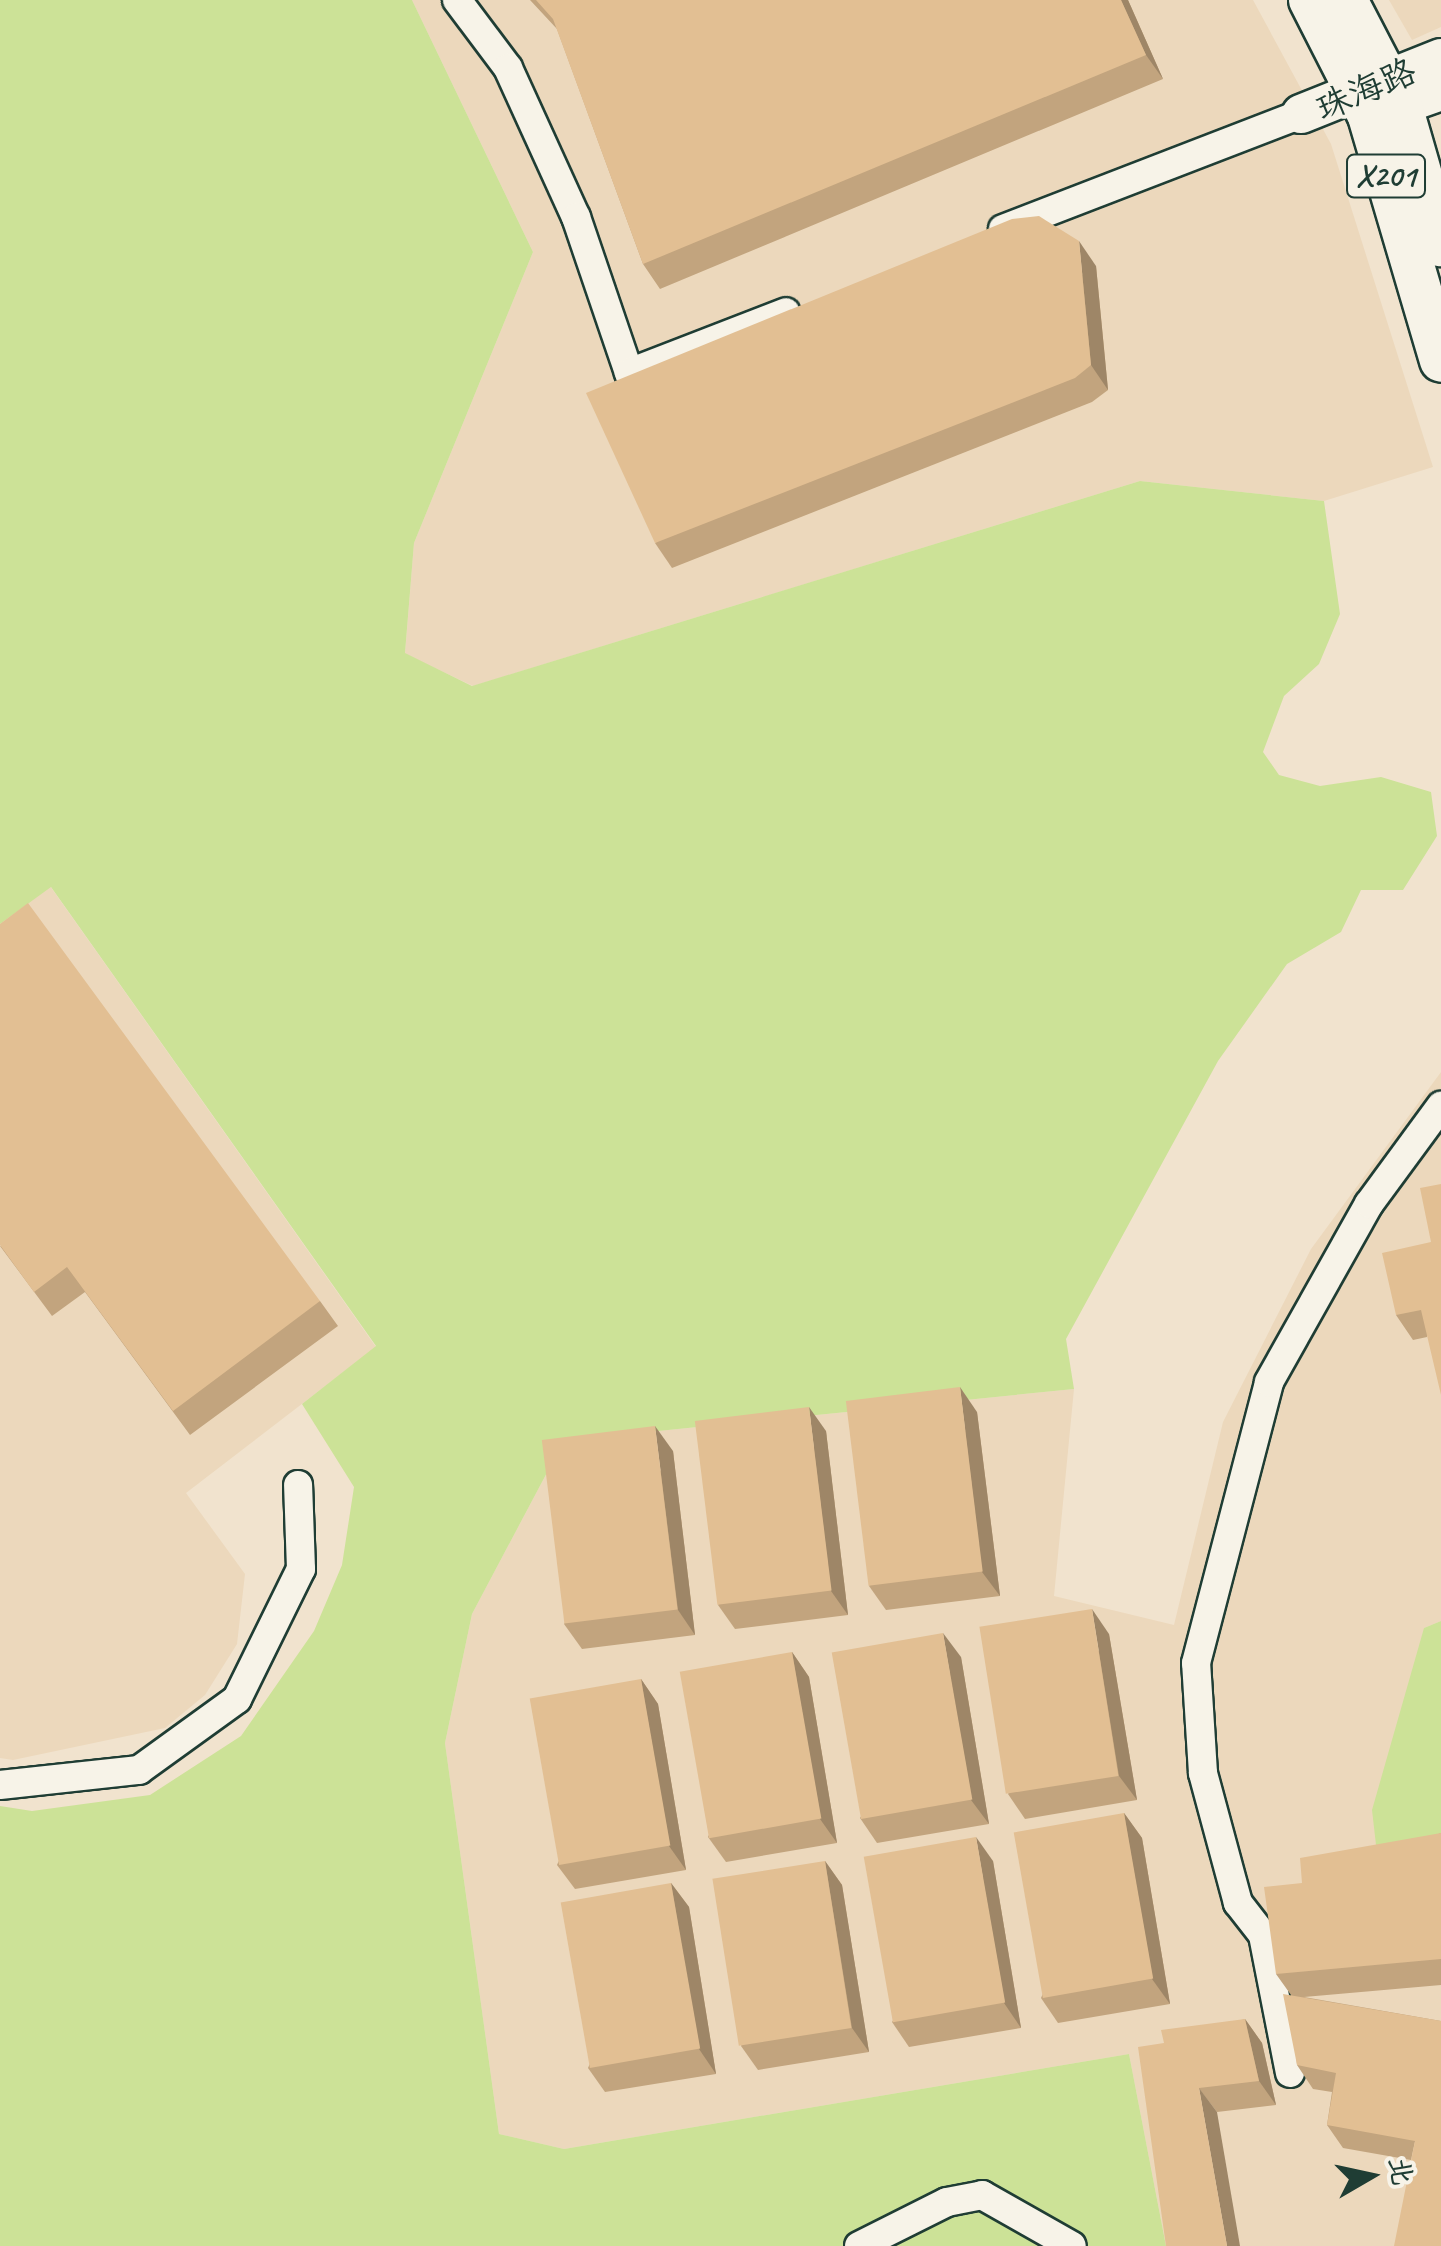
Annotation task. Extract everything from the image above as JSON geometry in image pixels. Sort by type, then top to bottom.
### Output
[{"type":"main road","name":"X201","points":[[1310,0],[1378,98],[1441,245]]},
{"type":"main road","name":"X201","points":[[1346,0],[1378,98],[1441,360]]},
{"type":"main road","name":"珠海路","points":[[1378,98],[1441,58]]},
{"type":"main road","name":"珠海路","points":[[1301,114],[1441,90]]},
{"type":"street","points":[[457,0],[508,68],[576,217],[629,373],[810,303]]},
{"type":"street","points":[[974,240],[1301,114]]},
{"type":"street","points":[[1290,2073],[1262,1935],[1238,1903],[1204,1773],[1196,1663],[1269,1382],[1369,1204],[1441,1106]]},
{"type":"street","points":[[0,1785],[78,1784],[139,1770],[237,1699],[301,1569],[298,1484]]},
{"type":"street","points":[[859,2246],[982,2195],[1072,2246]]},
{"type":"shaded area","points":[[412,0],[1253,0],[1331,144],[1433,467],[1324,501],[1140,481],[473,686],[405,654],[414,543],[533,252]]},
{"type":"shaded area","points":[[1389,0],[1441,0],[1441,27],[1412,40]]},
{"type":"shaded area","points":[[50,886],[376,1347],[186,1493],[245,1574],[237,1644],[205,1695],[165,1728],[13,1760],[0,1758],[0,924]]},
{"type":"shaded area","points":[[1441,1072],[1441,1621],[1424,1628],[1441,1848],[1441,2246],[1166,2246],[1129,2054],[564,2149],[499,2134],[445,1743],[472,1614],[559,1450],[619,1435],[1074,1389],[1054,1596],[1174,1625],[1223,1422],[1311,1249]]},
{"type":"green space","points":[[0,0],[412,0],[533,252],[414,543],[405,653],[472,686],[1140,481],[1324,501],[1340,614],[1319,664],[1284,696],[1263,752],[1279,775],[1320,786],[1381,777],[1431,792],[1437,836],[1403,890],[1361,890],[1341,932],[1287,964],[1218,1061],[1066,1339],[1074,1389],[619,1435],[559,1450],[472,1614],[445,1743],[499,2134],[564,2149],[1129,2054],[1166,2246],[0,2246],[0,1806],[32,1811],[150,1795],[241,1736],[314,1631],[342,1565],[354,1487],[302,1404],[376,1346],[51,887],[0,924]]},
{"type":"green space","points":[[1441,1621],[1441,1848],[1376,1845],[1372,1810],[1424,1628]]},
{"type":"building","points":[[536,0],[1121,0],[1146,55],[643,264],[553,19]]},
{"type":"building","points":[[1039,216],[1079,241],[1091,365],[1075,378],[655,543],[586,393],[1012,219]]},
{"type":"building","points":[[28,903],[320,1301],[173,1411],[67,1267],[34,1292],[0,1245],[0,924]]},
{"type":"building","points":[[1441,1184],[1441,1395],[1421,1310],[1396,1315],[1382,1253],[1431,1242],[1420,1188]]},
{"type":"building","points":[[960,1387],[983,1572],[869,1586],[846,1401]]},
{"type":"building","points":[[809,1407],[832,1591],[717,1605],[695,1421]]},
{"type":"building","points":[[655,1426],[678,1610],[564,1624],[542,1440]]},
{"type":"building","points":[[1092,1609],[1118,1776],[1006,1794],[979,1627]]},
{"type":"building","points":[[943,1633],[972,1799],[861,1819],[832,1653]]},
{"type":"building","points":[[792,1652],[821,1818],[709,1838],[680,1672]]},
{"type":"building","points":[[641,1679],[670,1845],[559,1865],[530,1699]]},
{"type":"building","points":[[1124,1813],[1153,1978],[1043,1998],[1014,1832]]},
{"type":"building","points":[[1441,1833],[1441,1959],[1276,1974],[1264,1887],[1302,1883],[1300,1858]]},
{"type":"building","points":[[976,1837],[1005,2002],[893,2022],[864,1857]]},
{"type":"building","points":[[825,1861],[851,2028],[739,2046],[712,1879]]},
{"type":"building","points":[[671,1883],[700,2048],[590,2068],[561,1902]]},
{"type":"building","points":[[1283,1994],[1441,2021],[1441,2246],[1394,2246],[1415,2141],[1327,2125],[1336,2073],[1297,2065]]},
{"type":"building","points":[[1245,2019],[1259,2081],[1199,2088],[1227,2246],[1166,2246],[1138,2047],[1164,2043],[1161,2030]]}]
